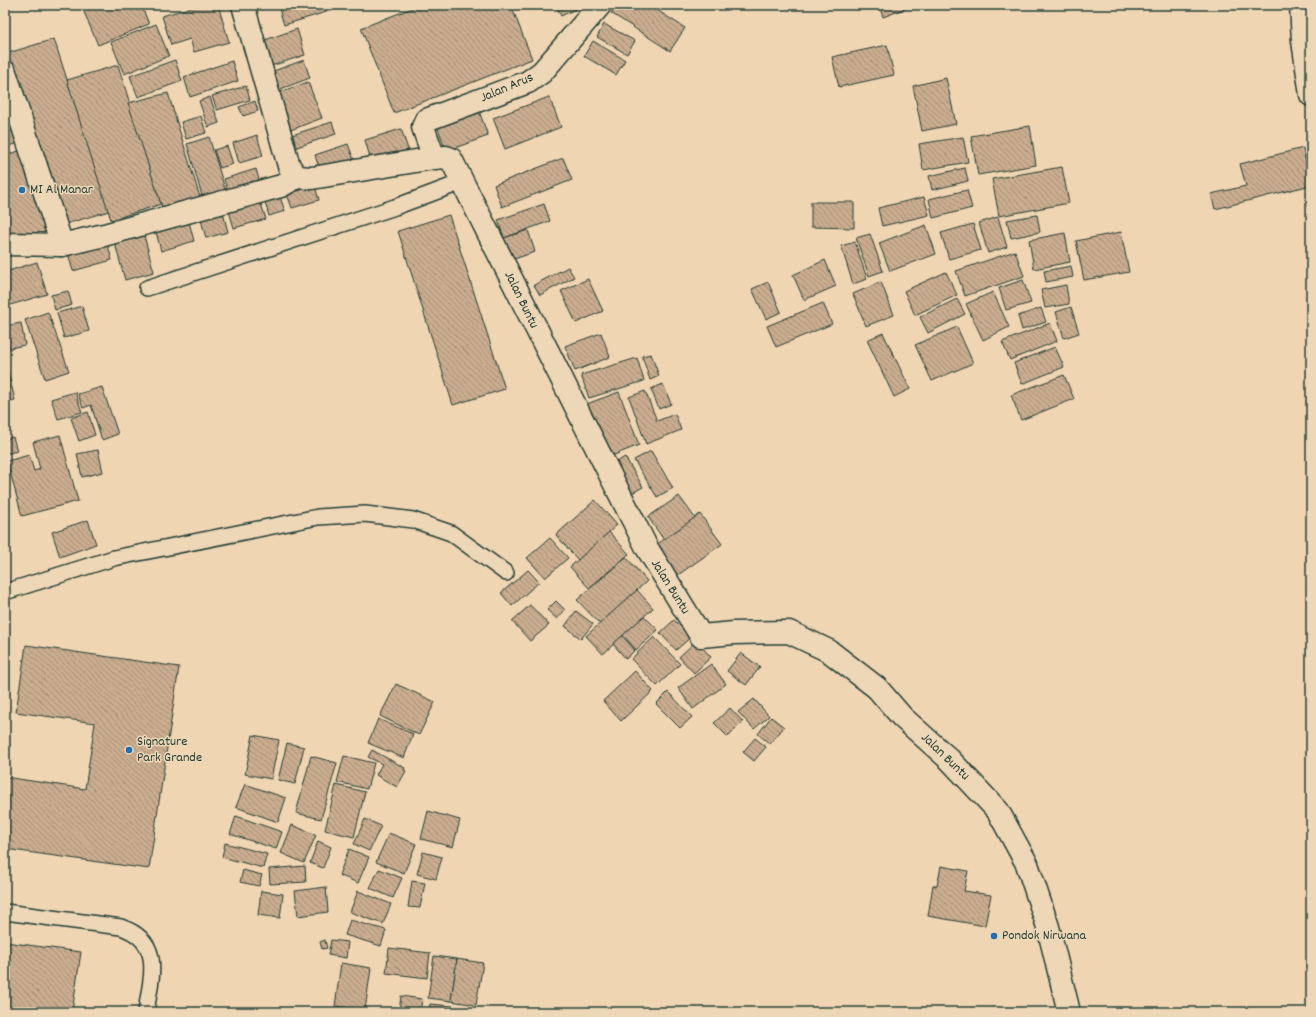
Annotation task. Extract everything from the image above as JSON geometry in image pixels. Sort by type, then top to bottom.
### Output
[{"type":"street","points":[[5,244],[62,245],[104,235],[281,186],[297,177],[289,166],[243,5]]},
{"type":"street","name":"Jalan Arus","points":[[434,158],[423,127],[426,120],[533,78],[542,72],[600,5]]},
{"type":"street","points":[[1301,5],[1303,41],[1311,95]]},
{"type":"street","points":[[5,72],[62,245]]},
{"type":"street","name":"Jalan Buntu","points":[[297,177],[312,178],[434,158],[446,157],[451,159],[647,548],[701,636],[734,633],[789,632],[829,651],[877,688],[902,717],[950,760],[998,811],[1026,864],[1048,927],[1069,1012]]},
{"type":"lane","points":[[147,288],[395,207],[462,182]]},
{"type":"lane","points":[[5,592],[114,558],[318,517],[365,514],[413,520],[451,533],[506,573]]},
{"type":"lane","points":[[5,912],[120,927],[133,932],[143,940],[152,954],[152,970],[146,1012]]},
{"type":"building","points":[[81,5],[141,5],[149,24],[98,45]]},
{"type":"building","points":[[199,5],[218,5],[229,42],[194,52],[190,39],[171,45],[162,16]]},
{"type":"building","points":[[278,5],[324,5],[326,12],[284,25]]},
{"type":"building","points":[[420,5],[511,5],[532,59],[394,113],[361,28]]},
{"type":"building","points":[[556,5],[584,5],[561,16]]},
{"type":"building","points":[[617,5],[649,5],[685,28],[670,51],[611,13]]},
{"type":"building","points":[[879,5],[915,5],[883,17]]},
{"type":"building","points":[[156,24],[169,56],[124,74],[111,42]]},
{"type":"building","points":[[604,24],[635,41],[627,54],[597,37]]},
{"type":"building","points":[[297,29],[305,55],[268,67],[259,42]]},
{"type":"building","points":[[54,39],[109,211],[59,226],[5,54]]},
{"type":"building","points":[[593,41],[625,60],[616,75],[584,56]]},
{"type":"building","points":[[887,45],[894,75],[839,87],[832,57]]},
{"type":"building","points":[[175,60],[182,81],[138,97],[130,76]]},
{"type":"building","points":[[304,60],[310,78],[275,91],[268,73]]},
{"type":"building","points":[[232,61],[238,81],[190,97],[184,77]]},
{"type":"building","points":[[118,65],[161,204],[111,220],[67,80]]},
{"type":"building","points":[[946,78],[956,124],[922,131],[913,86]]},
{"type":"building","points":[[308,82],[322,118],[288,131],[274,94]]},
{"type":"building","points":[[246,86],[250,100],[217,110],[212,96]]},
{"type":"building","points":[[168,93],[202,204],[165,216],[128,103]]},
{"type":"building","points":[[5,96],[19,143],[5,147]]},
{"type":"building","points":[[210,97],[219,123],[208,127],[199,101]]},
{"type":"building","points":[[549,97],[561,127],[505,149],[493,118]]},
{"type":"building","points":[[255,101],[258,111],[243,116],[239,107]]},
{"type":"building","points":[[479,111],[488,136],[446,151],[437,125]]},
{"type":"building","points":[[201,116],[206,133],[186,139],[181,122]]},
{"type":"building","points":[[332,122],[336,134],[294,148],[289,136]]},
{"type":"building","points":[[1030,126],[1036,165],[978,175],[971,136]]},
{"type":"building","points":[[401,129],[409,152],[372,164],[365,140]]},
{"type":"building","points":[[257,135],[263,156],[239,163],[233,143]]},
{"type":"building","points":[[209,137],[228,199],[205,206],[187,144]]},
{"type":"building","points":[[963,137],[968,162],[923,170],[919,144]]},
{"type":"building","points":[[348,144],[355,163],[321,174],[315,155]]},
{"type":"building","points":[[227,146],[233,164],[220,168],[214,150]]},
{"type":"building","points":[[1303,148],[1311,185],[1215,209],[1211,194],[1246,186],[1240,164]]},
{"type":"building","name":"MI Al Manar","points":[[27,149],[49,231],[9,242],[5,226],[5,155]]},
{"type":"building","points":[[563,158],[572,180],[502,207],[494,185]]},
{"type":"building","points":[[1062,167],[1069,203],[999,216],[992,179]]},
{"type":"building","points":[[965,168],[968,181],[932,190],[929,176]]},
{"type":"building","points":[[256,169],[261,187],[229,196],[224,179]]},
{"type":"building","points":[[315,186],[319,200],[292,208],[287,194]]},
{"type":"building","points":[[967,190],[972,208],[933,218],[929,199]]},
{"type":"building","points":[[280,197],[285,211],[269,216],[265,202]]},
{"type":"building","points":[[924,197],[929,215],[882,226],[878,208]]},
{"type":"building","points":[[260,201],[266,219],[234,228],[229,211]]},
{"type":"building","points":[[811,202],[854,202],[854,228],[811,227]]},
{"type":"building","points":[[544,204],[550,221],[504,238],[498,220]]},
{"type":"building","points":[[223,213],[228,232],[206,238],[201,220]]},
{"type":"building","points":[[449,215],[505,389],[453,405],[398,231]]},
{"type":"building","points":[[1037,215],[1040,232],[1011,238],[1007,220]]},
{"type":"building","points":[[998,217],[1007,247],[988,253],[979,223]]},
{"type":"building","points":[[189,222],[194,241],[161,251],[156,232]]},
{"type":"building","points":[[973,224],[981,250],[949,259],[941,233]]},
{"type":"building","points":[[926,225],[936,254],[890,271],[879,243]]},
{"type":"building","points":[[528,230],[535,252],[511,260],[504,238]]},
{"type":"building","points":[[143,232],[154,272],[125,280],[114,240]]},
{"type":"building","points":[[1121,232],[1129,272],[1084,280],[1076,241]]},
{"type":"building","points":[[1065,233],[1070,262],[1034,269],[1029,240]]},
{"type":"building","points":[[870,234],[883,271],[869,276],[856,238]]},
{"type":"building","points":[[106,239],[112,260],[73,271],[67,250]]},
{"type":"building","points":[[855,242],[867,279],[853,284],[841,246]]},
{"type":"building","points":[[1015,251],[1024,276],[965,296],[956,271]]},
{"type":"building","points":[[825,260],[836,286],[804,300],[793,275]]},
{"type":"building","points":[[37,262],[47,294],[7,306],[5,300],[5,272]]},
{"type":"building","points":[[1071,266],[1073,277],[1046,282],[1044,271]]},
{"type":"building","points":[[568,267],[574,277],[540,295],[534,285]]},
{"type":"building","points":[[946,272],[957,295],[915,315],[904,291]]},
{"type":"building","points":[[588,279],[603,311],[576,323],[561,291]]},
{"type":"building","points":[[1023,280],[1031,303],[1006,310],[999,288]]},
{"type":"building","points":[[768,282],[781,312],[766,319],[752,289]]},
{"type":"building","points":[[881,282],[894,315],[866,326],[853,294]]},
{"type":"building","points":[[1066,285],[1069,304],[1045,308],[1041,290]]},
{"type":"building","points":[[68,291],[72,305],[55,310],[51,295]]},
{"type":"building","points":[[993,292],[1009,327],[983,340],[966,304]]},
{"type":"building","points":[[957,299],[965,314],[928,333],[920,317]]},
{"type":"building","points":[[823,303],[832,324],[776,347],[767,326]]},
{"type":"building","points":[[82,306],[89,331],[64,338],[57,313]]},
{"type":"building","points":[[1071,307],[1079,333],[1064,338],[1056,312]]},
{"type":"building","points":[[1041,308],[1046,322],[1022,330],[1018,316]]},
{"type":"building","points":[[48,312],[69,371],[45,379],[25,320]]},
{"type":"building","points":[[21,323],[25,345],[5,349],[5,326]]},
{"type":"building","points":[[1050,323],[1057,341],[1010,360],[1002,342]]},
{"type":"building","points":[[957,327],[973,363],[932,381],[915,345]]},
{"type":"building","points":[[601,333],[610,357],[575,371],[565,346]]},
{"type":"building","points":[[883,333],[910,389],[894,397],[867,340]]},
{"type":"building","points":[[1055,347],[1064,367],[1022,384],[1014,363]]},
{"type":"building","points":[[651,354],[659,376],[650,380],[642,356]]},
{"type":"building","points":[[637,358],[644,381],[589,398],[581,375]]},
{"type":"building","points":[[5,360],[15,400],[5,402]]},
{"type":"building","points":[[1064,375],[1074,399],[1021,420],[1011,395]]},
{"type":"building","points":[[663,384],[671,404],[659,409],[651,389]]},
{"type":"building","points":[[102,387],[118,434],[102,440],[91,405],[83,408],[78,394]]},
{"type":"building","points":[[645,391],[657,421],[675,414],[681,430],[646,444],[629,397]]},
{"type":"building","points":[[75,392],[82,412],[58,419],[51,399]]},
{"type":"building","points":[[619,392],[639,445],[604,459],[584,405]]},
{"type":"building","points":[[88,412],[95,435],[79,441],[71,418]]},
{"type":"building","points":[[60,435],[78,501],[22,516],[7,461],[29,455],[34,471],[40,469],[33,442]]},
{"type":"building","points":[[13,437],[17,451],[5,454],[5,439]]},
{"type":"building","points":[[98,450],[103,472],[82,477],[77,454]]},
{"type":"building","points":[[651,451],[673,488],[657,497],[634,460]]},
{"type":"building","points":[[625,457],[643,487],[625,497],[608,467]]},
{"type":"building","points":[[679,496],[695,518],[664,540],[648,517]]},
{"type":"building","points":[[5,499],[10,516],[5,518]]},
{"type":"building","points":[[595,500],[617,525],[578,560],[556,535]]},
{"type":"building","points":[[700,514],[722,544],[678,575],[656,545]]},
{"type":"building","points":[[88,520],[96,544],[60,557],[52,532]]},
{"type":"building","points":[[609,532],[629,554],[589,588],[570,567]]},
{"type":"building","points":[[550,538],[568,558],[545,578],[527,558]]},
{"type":"building","points":[[626,557],[647,581],[600,624],[577,600]]},
{"type":"building","points":[[528,570],[539,582],[512,606],[501,593]]},
{"type":"building","points":[[637,590],[653,608],[603,654],[586,636]]},
{"type":"building","points":[[556,601],[565,610],[557,619],[547,610]]},
{"type":"building","points":[[530,605],[549,625],[530,641],[512,621]]},
{"type":"building","points":[[576,611],[593,624],[581,639],[565,626]]},
{"type":"building","points":[[644,616],[658,630],[636,650],[623,635]]},
{"type":"building","points":[[674,620],[691,637],[676,650],[660,633]]},
{"type":"building","points":[[622,636],[635,650],[626,659],[613,644]]},
{"type":"building","points":[[654,637],[680,664],[657,686],[631,659]]},
{"type":"building","points":[[696,641],[711,657],[694,673],[679,657]]},
{"type":"building","name":"Signature Park Grande","points":[[26,645],[179,667],[149,869],[5,849],[5,777],[85,789],[95,723],[16,712]]},
{"type":"building","points":[[741,653],[760,667],[746,685],[727,671]]},
{"type":"building","points":[[711,664],[726,684],[693,709],[678,688]]},
{"type":"building","points":[[635,671],[653,691],[621,721],[603,701]]},
{"type":"building","points":[[396,684],[435,702],[419,735],[380,716]]},
{"type":"building","points":[[668,692],[692,717],[680,728],[656,704]]},
{"type":"building","points":[[754,699],[769,716],[754,729],[738,712]]},
{"type":"building","points":[[730,708],[743,722],[728,737],[714,723]]},
{"type":"building","points":[[771,717],[784,727],[770,744],[758,734]]},
{"type":"building","points":[[378,719],[413,734],[404,758],[368,743]]},
{"type":"building","points":[[253,735],[279,740],[271,779],[245,774]]},
{"type":"building","points":[[755,738],[766,747],[754,761],[743,752]]},
{"type":"building","points":[[287,743],[304,747],[295,784],[278,780]]},
{"type":"building","points":[[372,750],[405,768],[404,770],[406,771],[397,787],[376,775],[382,764],[368,757]]},
{"type":"building","points":[[311,756],[337,763],[321,819],[296,813]]},
{"type":"building","points":[[344,756],[374,763],[367,789],[337,782]]},
{"type":"building","points":[[245,784],[286,798],[278,822],[236,807]]},
{"type":"building","points":[[336,785],[365,792],[354,837],[325,830]]},
{"type":"building","points":[[428,811],[460,820],[453,847],[421,839]]},
{"type":"building","points":[[236,816],[282,832],[276,849],[230,834]]},
{"type":"building","points":[[365,819],[381,826],[369,851],[354,844]]},
{"type":"building","points":[[292,825],[316,835],[304,863],[281,853]]},
{"type":"building","points":[[389,833],[416,844],[404,873],[376,862]]},
{"type":"building","points":[[318,841],[331,847],[323,868],[310,863]]},
{"type":"building","points":[[225,843],[267,854],[263,868],[222,857]]},
{"type":"building","points":[[349,849],[369,857],[358,883],[339,875]]},
{"type":"building","points":[[423,852],[442,857],[436,879],[417,874]]},
{"type":"building","points":[[305,866],[306,882],[270,884],[269,869]]},
{"type":"building","points":[[941,866],[968,871],[964,891],[991,895],[985,926],[928,916],[933,885],[937,886]]},
{"type":"building","points":[[379,869],[402,878],[393,898],[370,888]]},
{"type":"building","points":[[243,870],[262,875],[259,886],[240,882]]},
{"type":"building","points":[[412,881],[425,883],[420,908],[408,907]]},
{"type":"building","points":[[326,887],[328,912],[298,916],[295,891]]},
{"type":"building","points":[[261,891],[283,894],[280,918],[258,915]]},
{"type":"building","points":[[358,891],[391,904],[383,924],[350,912]]},
{"type":"building","points":[[350,920],[386,930],[381,946],[345,935]]},
{"type":"building","points":[[325,940],[327,948],[322,949],[320,942]]},
{"type":"building","points":[[331,940],[348,942],[346,958],[328,955]]},
{"type":"building","points":[[5,942],[81,952],[72,1012],[14,1012],[14,1009],[5,1008]]},
{"type":"building","points":[[389,948],[430,953],[427,978],[386,973]]},
{"type":"building","points":[[434,956],[457,959],[451,1001],[428,998]]},
{"type":"building","points":[[457,959],[483,963],[476,1005],[451,1001]]},
{"type":"building","points":[[341,963],[371,968],[365,1010],[335,1006]]},
{"type":"building","points":[[401,996],[422,999],[420,1012],[399,1012]]},
{"type":"building","points":[[430,1004],[474,1008],[473,1012],[429,1012]]},
{"type":"place","name":"MI Al Manar","points":[[22,190]]},
{"type":"place","name":"Signature Park Grande","points":[[129,750]]},
{"type":"place","name":"Pondok Nirwana","points":[[994,936]]}]
